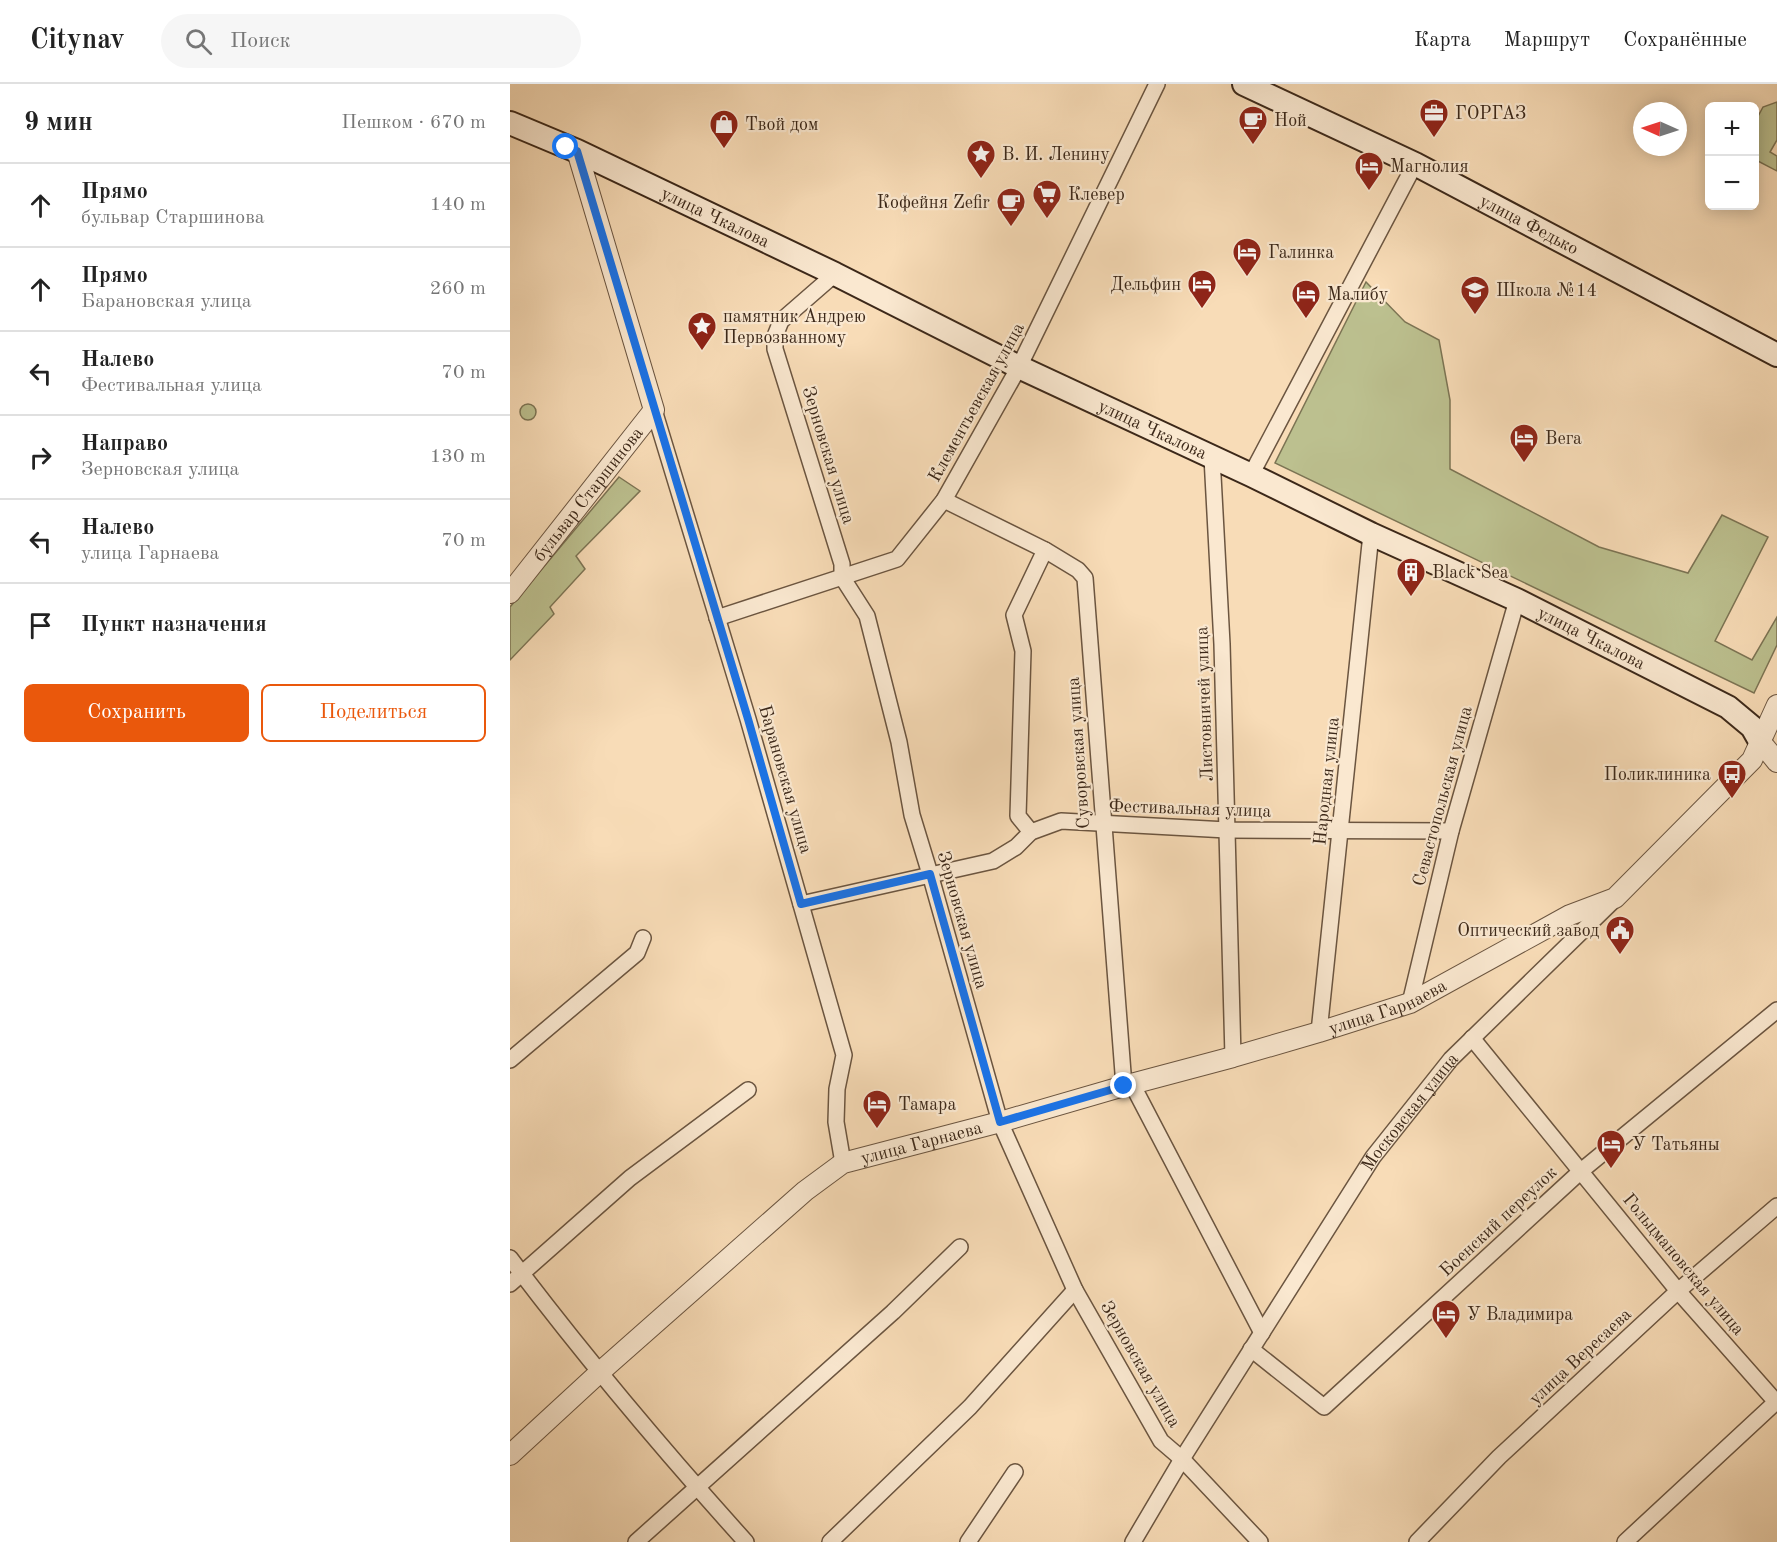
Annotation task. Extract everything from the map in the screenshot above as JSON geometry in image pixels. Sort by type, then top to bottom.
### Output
[{"type":"main road","name":"улица Федько","points":[[1247,85],[1415,164],[1777,355]]},
{"type":"main road","name":"улица Чкалова","points":[[510,123],[577,151],[835,274],[1019,367],[1251,475],[1371,534],[1517,600],[1728,707],[1752,727],[1760,741]]},
{"type":"street","name":"Клементьевская улица","points":[[717,618],[897,559],[944,500],[1019,367],[1157,84]]},
{"type":"street","name":"бульвар Старшинова","points":[[510,593],[654,410],[577,151]]},
{"type":"street","points":[[1251,475],[1415,164]]},
{"type":"street","name":"Зерновская улица","points":[[835,274],[781,321],[775,336],[776,349],[842,564],[842,577],[867,616],[899,742],[912,815],[1000,1122],[1076,1290],[1161,1441],[1182,1459],[1260,1542]]},
{"type":"street","name":"Барановская улица","points":[[654,410],[748,719],[844,1055],[837,1089],[836,1122],[843,1163]]},
{"type":"street","name":"Листовничей улица","points":[[1212,457],[1222,644],[1233,1057]]},
{"type":"street","name":"Суворовская улица","points":[[944,500],[1045,550],[1078,570],[1085,578],[1103,824],[1128,1085],[1262,1333]]},
{"type":"street","name":"Народная улица","points":[[1319,1032],[1371,534]]},
{"type":"street","points":[[1031,832],[1018,816],[1023,651],[1014,615],[1045,550]]},
{"type":"street","name":"Севастопольская улица","points":[[1410,1003],[1451,831],[1517,600]]},
{"type":"street","name":"Московская улица","points":[[1133,1542],[1182,1459],[1374,1157],[1451,1059],[1752,760],[1777,705]]},
{"type":"street","name":"улица Чкалова","points":[[1760,741],[1777,762]]},
{"type":"street","name":"Фестивальная улица","points":[[801,904],[993,861],[1016,847],[1031,832],[1061,821],[1227,830],[1451,831]]},
{"type":"street","name":"улица Гарнаева","points":[[510,1455],[600,1372],[805,1191],[843,1163],[1233,1057],[1410,1003],[1570,915],[1615,898]]},
{"type":"street","points":[[510,1060],[637,953],[643,938]]},
{"type":"street","name":"Боенский переулок","points":[[1251,1349],[1324,1407],[1581,1172],[1777,1010]]},
{"type":"street","name":"Гольцмановская улица","points":[[1472,1038],[1678,1291],[1777,1402]]},
{"type":"street","points":[[510,1284],[630,1178],[748,1090]]},
{"type":"street","name":"улица Вересаева","points":[[1417,1542],[1499,1457],[1678,1291],[1777,1206]]},
{"type":"street","points":[[636,1542],[893,1312],[960,1246]]},
{"type":"street","points":[[510,1258],[600,1372],[696,1487],[746,1542]]},
{"type":"street","points":[[830,1542],[970,1407],[1076,1290]]},
{"type":"street","points":[[1625,1542],[1777,1402]]},
{"type":"street","points":[[968,1542],[1015,1472]]},
{"type":"green space","points":[[1777,102],[1777,140],[1770,152],[1777,156],[1777,171],[1759,162],[1759,114],[1763,107]]},
{"type":"green space","points":[[1366,282],[1405,322],[1439,340],[1450,400],[1450,469],[1599,547],[1688,573],[1722,515],[1768,537],[1715,641],[1752,660],[1777,617],[1777,645],[1754,693],[1275,463]]},
{"type":"green space","points":[[525,404],[531,404],[536,412],[534,418],[525,420],[520,415],[520,409]]},
{"type":"green space","points":[[619,477],[640,491],[576,556],[585,569],[550,607],[554,614],[510,660],[510,607]]},
{"type":"place","name":"ГОРГАЗ","points":[[1434,138]]},
{"type":"place","name":"Ной","points":[[1253,146]]},
{"type":"place","name":"Твой дом","points":[[724,150]]},
{"type":"place","name":"В. И. Ленину","points":[[981,180]]},
{"type":"place","name":"Магнолия","points":[[1369,192]]},
{"type":"place","name":"Клевер","points":[[1047,220]]},
{"type":"place","name":"Кофейня Zefir","points":[[1011,228]]},
{"type":"place","name":"Галинка","points":[[1247,278]]},
{"type":"place","name":"Дельфин","points":[[1202,310]]},
{"type":"place","name":"Школа №14","points":[[1475,316]]},
{"type":"place","name":"Малибу","points":[[1306,320]]},
{"type":"place","name":"памятник Андрею Первозванному","points":[[702,352]]},
{"type":"place","name":"Вега","points":[[1524,464]]},
{"type":"place","name":"Black Sea","points":[[1411,598]]},
{"type":"place","name":"Поликлиника","points":[[1732,800]]},
{"type":"place","name":"Оптический завод","points":[[1620,956]]},
{"type":"place","name":"Тамара","points":[[877,1130]]},
{"type":"place","name":"У Татьяны","points":[[1611,1170]]},
{"type":"place","name":"У Владимира","points":[[1446,1340]]},
{"type":"route","points":[[566,147],[577,151],[748,719],[801,904],[930,874],[1000,1122],[1124,1086]]}]
